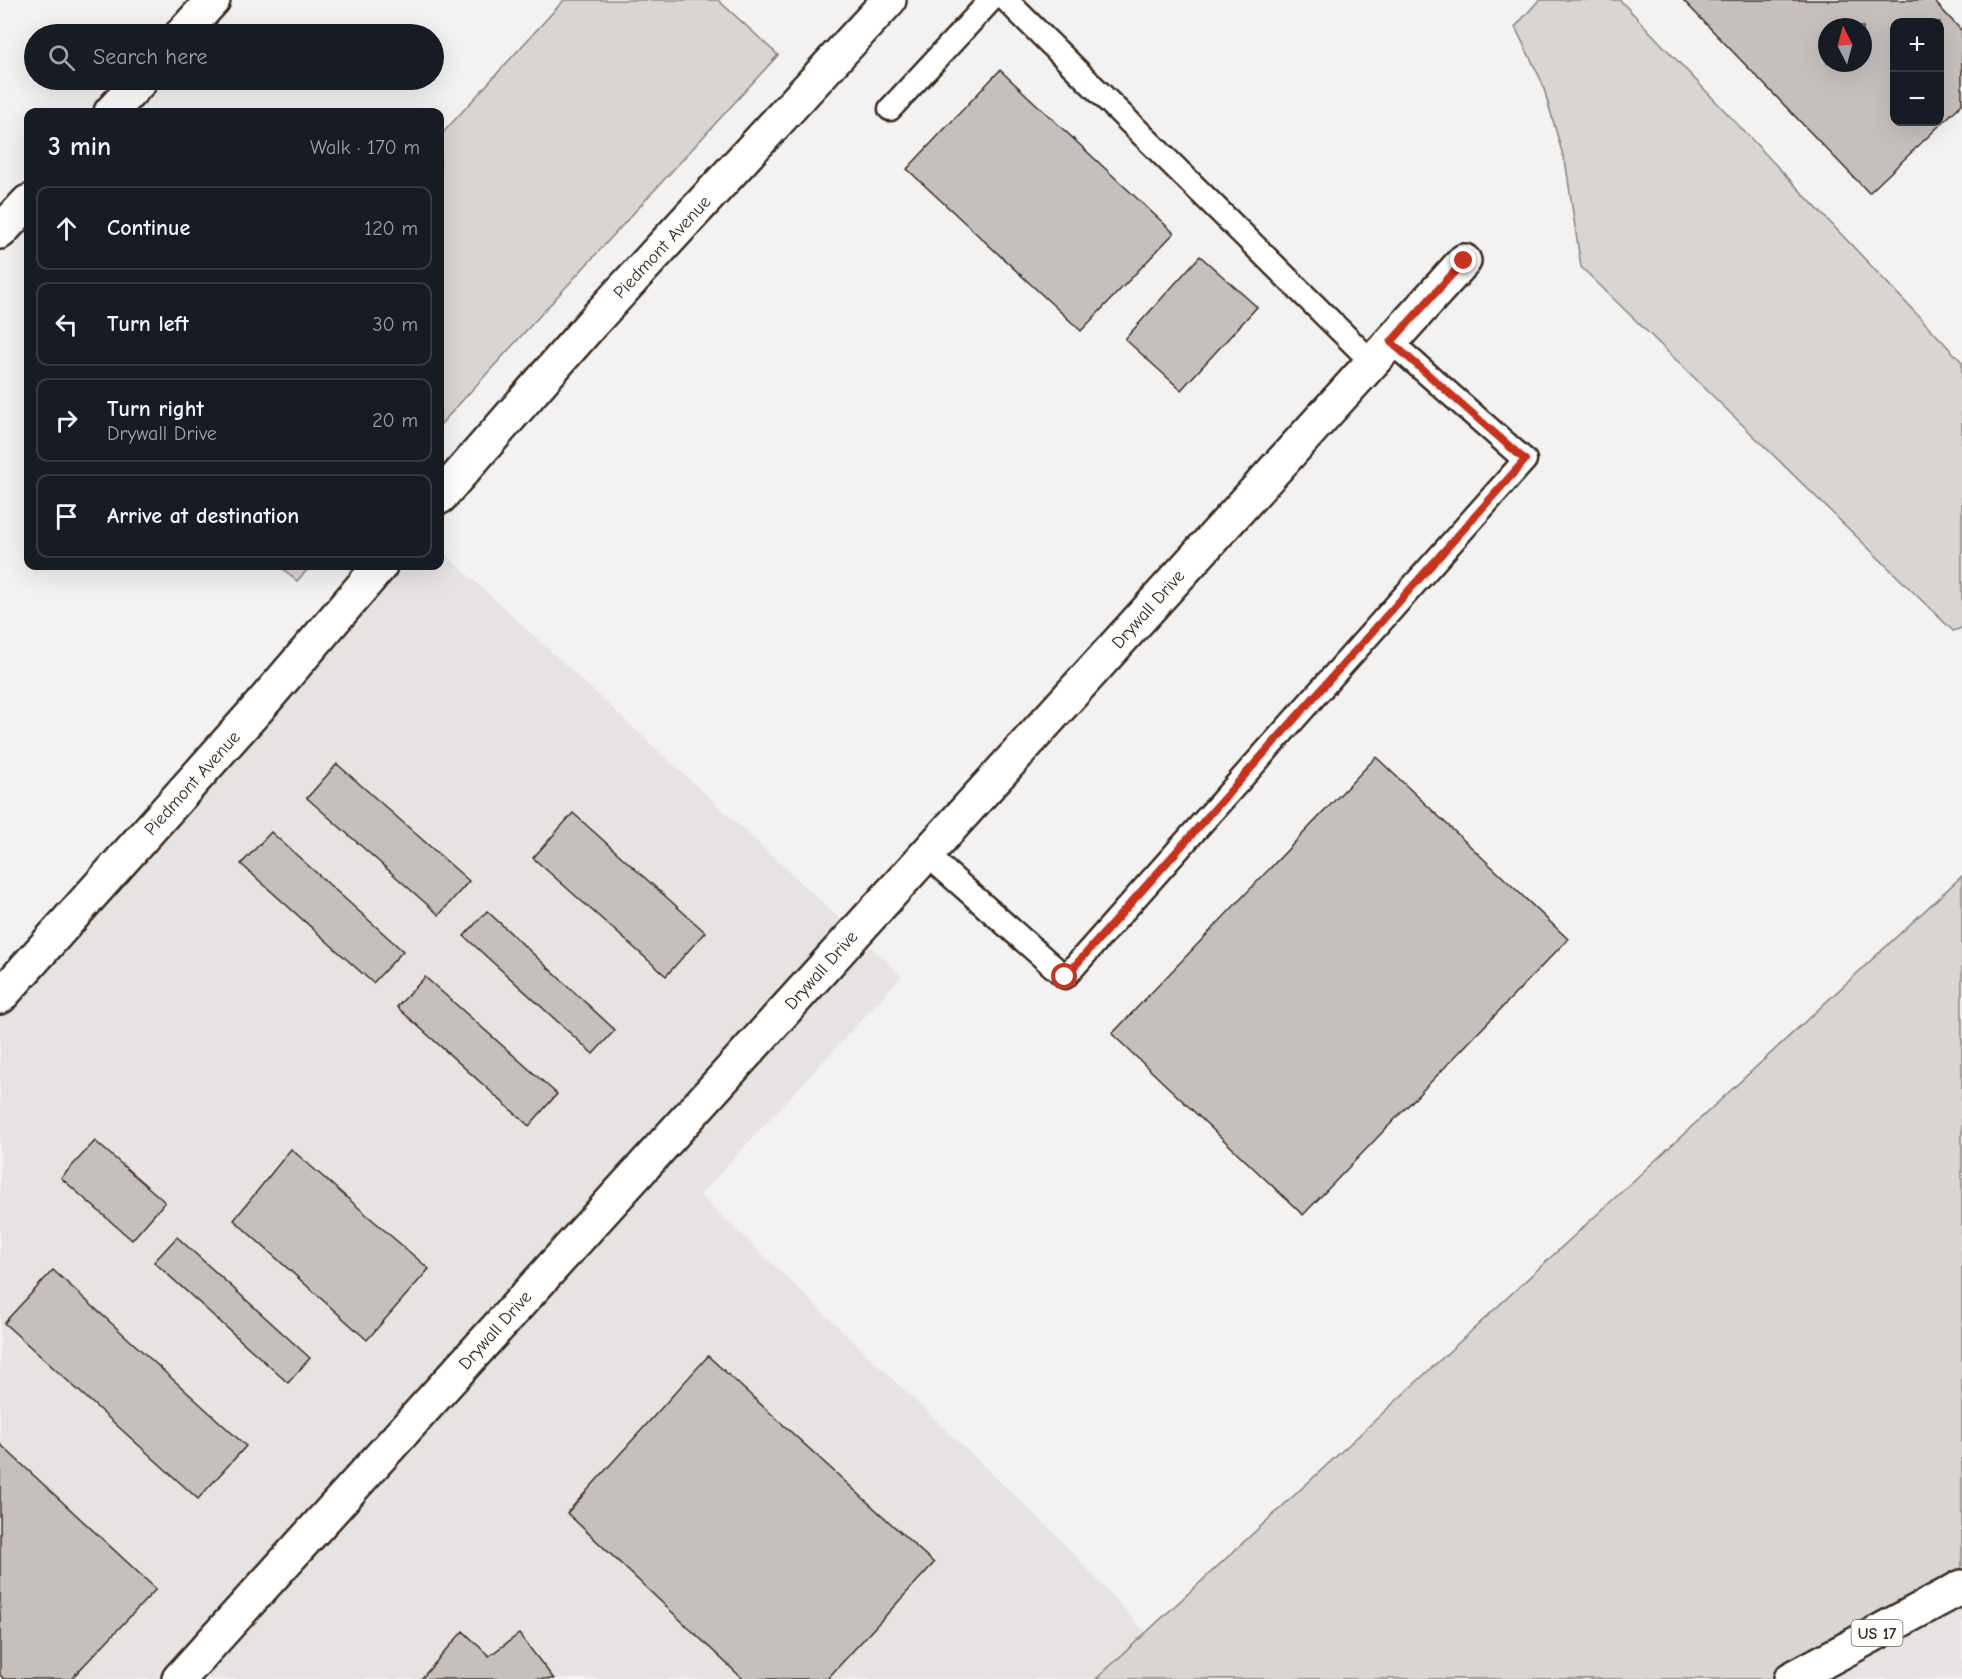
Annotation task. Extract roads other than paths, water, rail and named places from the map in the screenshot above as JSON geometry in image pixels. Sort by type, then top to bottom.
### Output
[{"type":"main road","points":[[191,24],[213,0]]},
{"type":"main road","name":"Piedmont Avenue","points":[[444,492],[593,322],[889,0]]},
{"type":"main road","points":[[115,108],[132,90]]},
{"type":"main road","points":[[0,232],[24,205]]},
{"type":"main road","name":"Drywall Drive","points":[[179,1679],[1464,261]]},
{"type":"main road","name":"Piedmont Avenue","points":[[0,997],[259,707],[377,570]]},
{"type":"main road","name":"US 17","points":[[1791,1679],[1962,1587]]},
{"type":"lane","points":[[890,109],[991,0]]},
{"type":"lane","points":[[926,854],[1065,977],[1525,460],[1381,352],[1006,0]]}]
